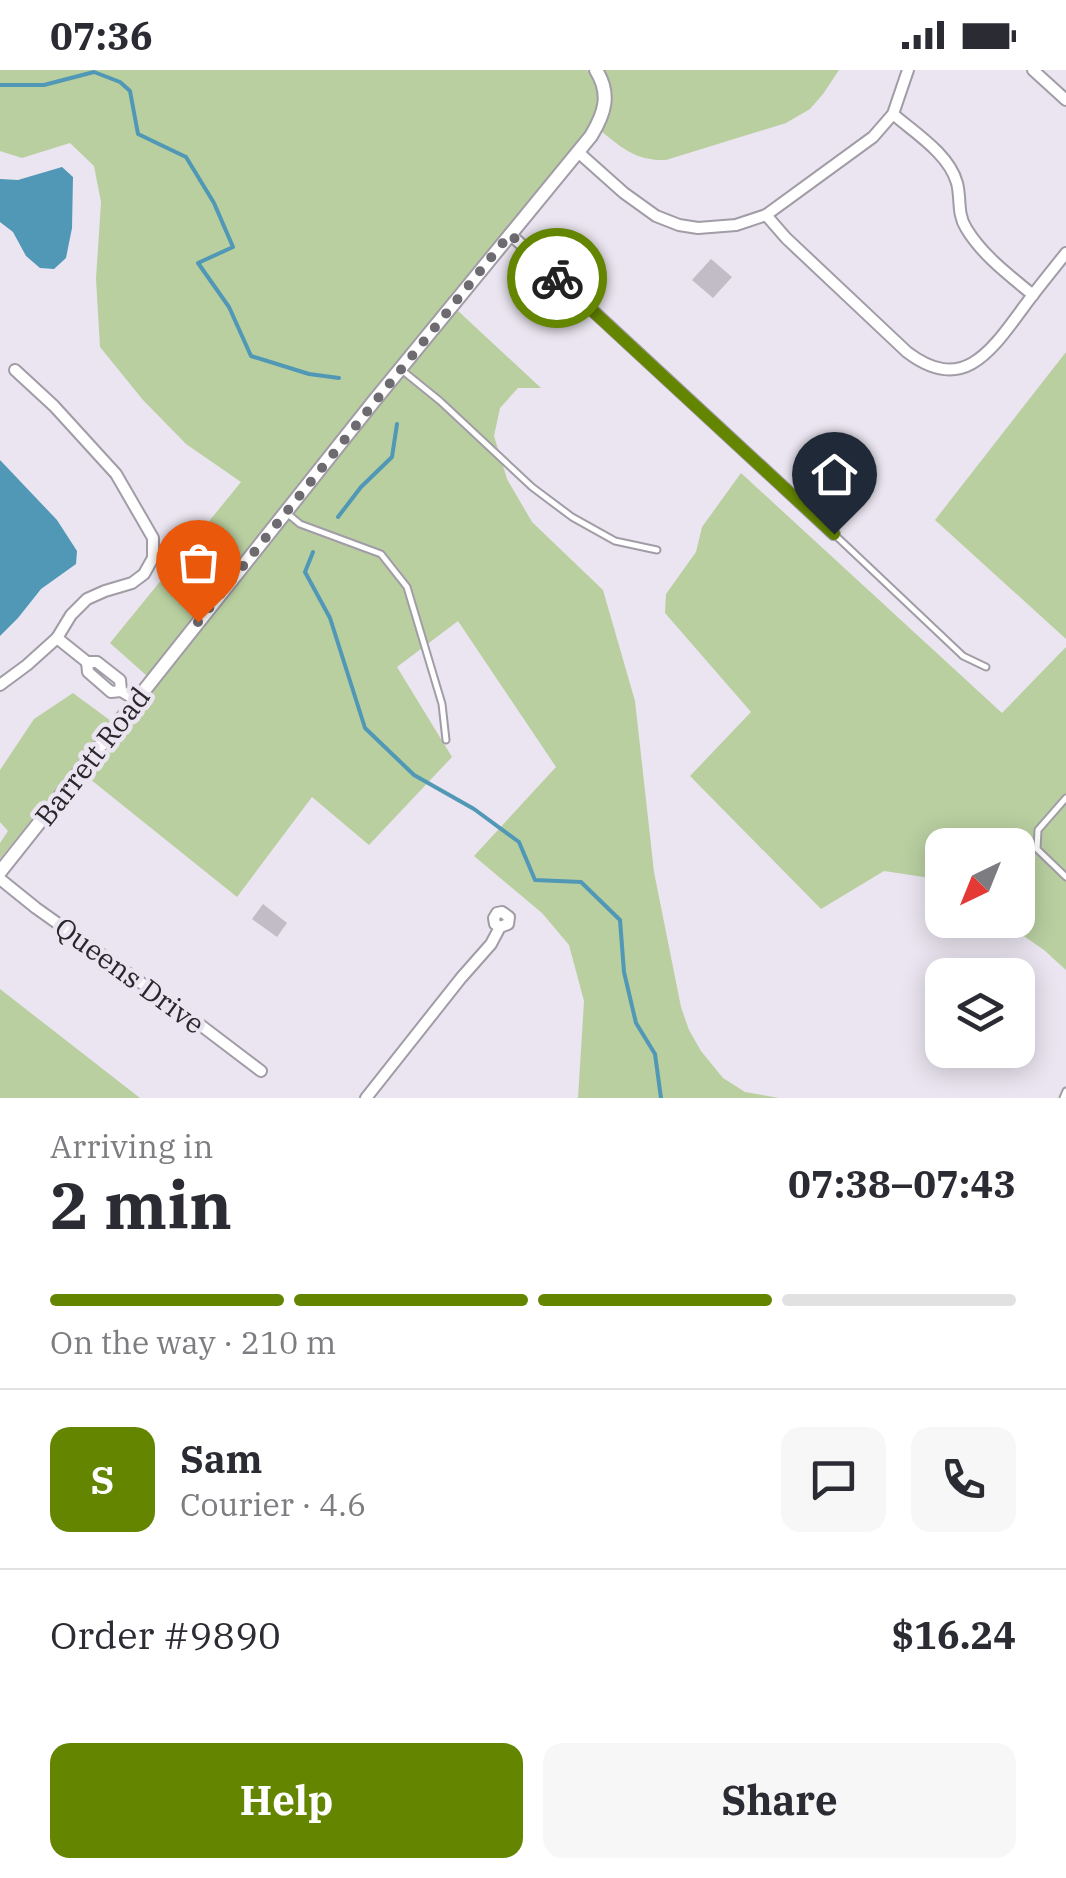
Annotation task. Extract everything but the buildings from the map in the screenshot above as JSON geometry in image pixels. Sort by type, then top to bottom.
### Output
[{"type":"street","name":"Barrett Road","points":[[0,875],[400,369],[591,136],[605,110],[606,97],[596,70]]},
{"type":"street","points":[[578,152],[656,216],[680,225],[736,225],[766,215],[863,146],[893,114],[908,70]]},
{"type":"street","points":[[1034,70],[1066,100]]},
{"type":"street","points":[[893,114],[952,170],[962,223],[975,243],[1032,295]]},
{"type":"street","points":[[766,215],[907,352],[922,364],[944,371],[962,369],[993,347],[1066,254]]},
{"type":"street","points":[[510,234],[834,534]]},
{"type":"street","points":[[0,684],[57,638],[87,599],[132,583],[144,574],[153,558],[153,538],[116,474],[90,442],[15,370]]},
{"type":"street","points":[[57,638],[87,662],[97,662],[120,680],[121,691],[136,700]]},
{"type":"street","name":"Queens Drive","points":[[0,875],[36,908],[204,1026],[261,1071]]},
{"type":"street","points":[[366,1098],[491,944],[500,927]]},
{"type":"lane","points":[[400,369],[532,487],[572,517],[614,540],[656,550]]},
{"type":"lane","points":[[286,512],[300,524],[381,554],[407,587],[442,704],[446,740]]},
{"type":"lane","points":[[834,534],[964,656],[986,667]]},
{"type":"lane","points":[[1066,798],[1038,830],[1037,849],[1066,877]]},
{"type":"lane","points":[[1057,808],[1066,816]]},
{"type":"lane","points":[[1063,1098],[1066,1091]]},
{"type":"green space","points":[[0,70],[587,70],[599,100],[594,119],[569,157],[468,275],[105,729],[0,859],[0,843],[8,831],[0,822],[0,770],[34,719],[73,693],[111,721],[147,676],[110,643],[241,482],[186,444],[100,347],[96,279],[101,202],[94,166],[70,143],[22,158],[0,151]]},
{"type":"green space","points":[[604,70],[839,70],[810,109],[786,123],[666,160],[631,153],[601,131],[611,101]]},
{"type":"green space","points":[[456,309],[541,388],[518,388],[500,408],[494,436],[507,479],[532,522],[603,590],[635,701],[654,872],[689,1030],[723,1078],[745,1092],[779,1098],[578,1098],[584,1001],[569,945],[542,913],[474,856],[556,767],[458,621],[397,667],[452,757],[369,845],[312,797],[237,897],[85,775]]},
{"type":"green space","points":[[1066,352],[1066,639],[935,520]]},
{"type":"green space","points":[[741,473],[1002,713],[1066,647],[1066,970],[1026,938],[1035,938],[1035,828],[925,828],[925,877],[884,871],[821,909],[690,776],[751,712],[665,613],[666,594],[696,552],[702,527]]},
{"type":"green space","points":[[0,989],[140,1098],[0,1098]]},
{"type":"water","points":[[62,167],[73,177],[72,228],[66,258],[54,269],[40,268],[26,256],[13,232],[0,222],[0,179],[18,180]]},
{"type":"water","points":[[0,460],[57,520],[77,551],[76,564],[41,589],[0,636]]},
{"type":"waterway","points":[[0,85],[44,85],[94,72],[120,82],[130,91],[138,134],[186,157],[214,203],[233,247],[198,263],[229,307],[251,356],[309,374],[339,378]]},
{"type":"waterway","points":[[338,517],[392,457],[397,424]]},
{"type":"waterway","points":[[313,552],[305,572],[330,618],[365,728],[414,775],[474,809],[519,842],[535,880],[581,882],[620,920],[624,972],[636,1023],[655,1054],[661,1098]]},
{"type":"way so far","points":[[198,622],[510,234],[557,278]]},
{"type":"route","points":[[557,278],[834,534]]}]
